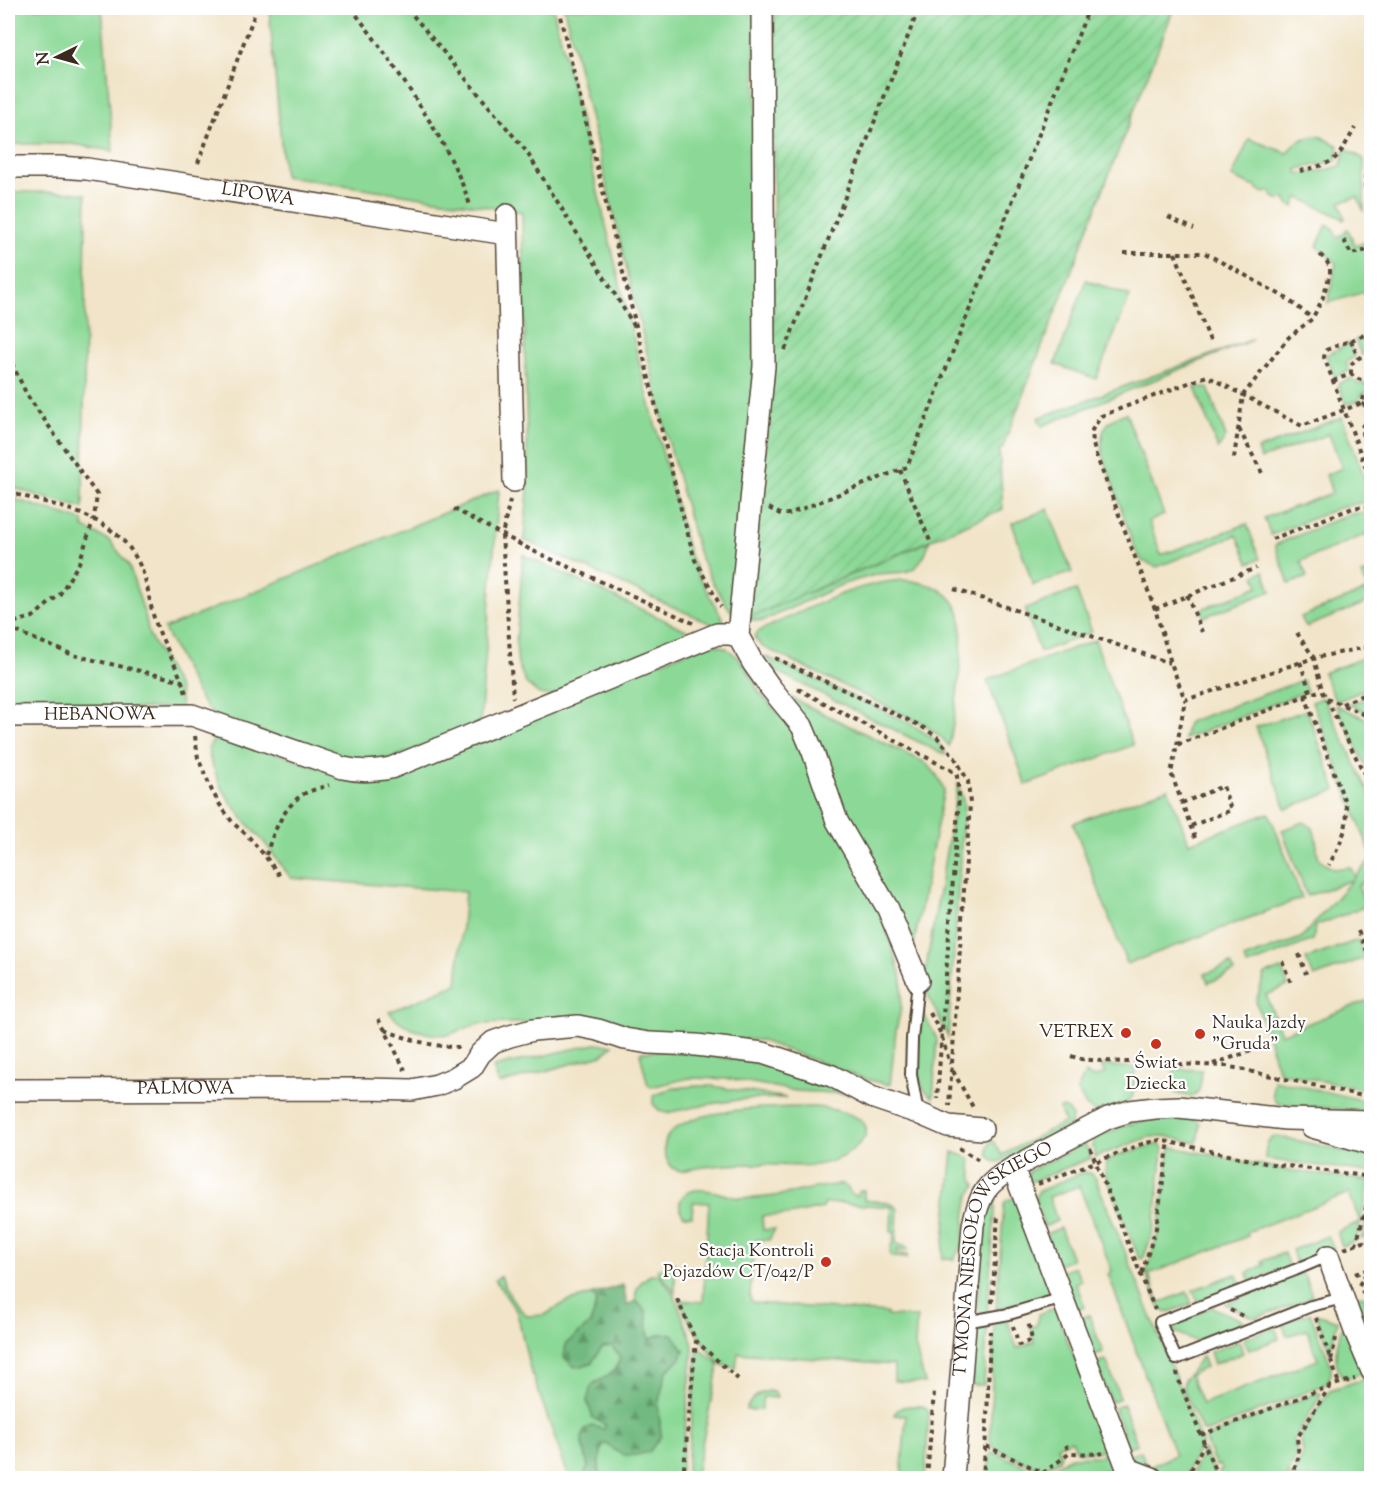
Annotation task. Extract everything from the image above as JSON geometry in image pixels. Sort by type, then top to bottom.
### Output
[{"type":"street","points":[[762,8],[764,366],[738,636],[770,687],[802,726],[837,821],[888,909],[918,981]]},
{"type":"street","name":"LIPOWA","points":[[8,167],[60,166],[87,169],[507,224],[514,482]]},
{"type":"street","name":"HEBANOWA","points":[[8,716],[192,715],[343,768],[358,772],[374,771],[391,768],[717,634],[730,633],[738,636]]},
{"type":"street","points":[[493,1042],[533,1030],[578,1026],[649,1043],[696,1045],[763,1053],[832,1076],[871,1097],[948,1126],[982,1129]]},
{"type":"street","name":"PALMOWA","points":[[8,1090],[412,1090],[437,1085],[454,1078],[472,1066],[480,1054],[493,1042]]},
{"type":"street","name":"TYMONA NIESIOŁOWSKIEGO","points":[[953,1479],[973,1225],[976,1209],[989,1185],[1013,1167],[1108,1118],[1130,1111],[1179,1107],[1286,1119],[1371,1121]]},
{"type":"street","name":"TYMONA NIESIOŁOWSKIEGO","points":[[1286,1119],[1371,1144]]},
{"type":"street","points":[[1013,1167],[1128,1467],[1152,1479]]},
{"type":"street","points":[[1328,1256],[1366,1374]]},
{"type":"lane","points":[[918,981],[911,1075],[918,1113]]},
{"type":"lane","points":[[1328,1256],[1160,1322],[1176,1359],[1311,1306],[1343,1298]]},
{"type":"lane","points":[[965,1322],[1009,1314],[1063,1298]]},
{"type":"path","points":[[198,163],[257,8]]},
{"type":"path","points":[[351,8],[372,34],[433,124],[462,182],[470,205]]},
{"type":"path","points":[[408,8],[526,151],[637,330]]},
{"type":"path","points":[[558,8],[695,560],[738,636]]},
{"type":"path","points":[[783,354],[919,8]]},
{"type":"path","points":[[766,503],[769,509],[780,514],[789,514],[907,467],[1089,8]]},
{"type":"path","points":[[1300,171],[1332,161],[1340,154],[1355,128]]},
{"type":"path","points":[[1371,151],[1364,183],[1371,205]]},
{"type":"path","points":[[1168,217],[1194,229]]},
{"type":"path","points":[[1344,240],[1351,255],[1371,249]]},
{"type":"path","points":[[1234,458],[1243,395],[1289,337],[1312,318],[1322,300],[1330,267],[1318,252]]},
{"type":"path","points":[[1124,253],[1205,253],[1286,298],[1312,318]]},
{"type":"path","points":[[1175,253],[1211,343]]},
{"type":"path","points":[[1371,332],[1325,351],[1324,359],[1370,475],[1371,484]]},
{"type":"path","points":[[1351,340],[1358,358]]},
{"type":"path","points":[[8,355],[27,395],[97,495],[94,518],[79,563],[60,594],[33,617],[8,624]]},
{"type":"path","points":[[1351,374],[1352,364],[1358,358],[1371,359]]},
{"type":"path","points":[[1333,381],[1351,374]]},
{"type":"path","points":[[1351,374],[1360,380],[1371,378]]},
{"type":"path","points":[[1195,838],[1171,773],[1185,700],[1155,609],[1096,455],[1092,430],[1101,416],[1207,376],[1302,426],[1362,403]]},
{"type":"path","points":[[1362,403],[1364,396],[1371,398]]},
{"type":"path","points":[[1362,403],[1367,408],[1371,408]]},
{"type":"path","points":[[1371,420],[1361,428],[1363,437],[1371,443]]},
{"type":"path","points":[[1238,429],[1263,473]]},
{"type":"path","points":[[900,470],[930,541]]},
{"type":"path","points":[[508,719],[513,694],[502,535],[514,482]]},
{"type":"path","points":[[8,492],[94,518],[122,538],[144,576],[155,621],[183,681],[192,715],[198,758],[212,791],[233,823],[248,836],[280,876]]},
{"type":"path","points":[[1272,539],[1353,508],[1371,507]]},
{"type":"path","points":[[454,509],[502,535]]},
{"type":"path","points":[[1155,609],[1256,568]]},
{"type":"path","points":[[954,589],[1171,663]]},
{"type":"path","points":[[1187,595],[1202,632]]},
{"type":"path","points":[[8,628],[73,655],[183,681]]},
{"type":"path","points":[[1298,633],[1314,657],[1322,690],[1371,789]]},
{"type":"path","points":[[1185,700],[1314,657],[1371,646]]},
{"type":"path","points":[[767,654],[921,726],[938,737],[955,758],[968,781],[970,804],[947,1141],[980,1160]]},
{"type":"path","points":[[1300,662],[1311,694]]},
{"type":"path","points":[[1177,745],[1322,690]]},
{"type":"path","points":[[1341,704],[1371,691]]},
{"type":"path","points":[[1305,696],[1347,809],[1345,831],[1329,865]]},
{"type":"path","points":[[1326,697],[1371,718]]},
{"type":"path","points":[[265,856],[271,837],[290,805],[304,794],[334,784]]},
{"type":"path","points":[[1182,803],[1222,786],[1231,810],[1191,826]]},
{"type":"path","points":[[1359,931],[1367,951]]},
{"type":"path","points":[[1299,954],[1306,974]]},
{"type":"path","points":[[1282,961],[1291,983]]},
{"type":"path","points":[[929,1012],[945,1043],[952,1069],[976,1112],[982,1129]]},
{"type":"path","points":[[378,1019],[401,1060],[412,1090]]},
{"type":"path","points":[[385,1030],[406,1038],[441,1046],[472,1046],[493,1042]]},
{"type":"path","points":[[1210,1066],[1263,1047]]},
{"type":"path","points":[[1071,1056],[1102,1061],[1226,1066],[1371,1098]]},
{"type":"path","points":[[1082,1132],[1096,1161],[1160,1322]]},
{"type":"path","points":[[1023,1190],[1151,1141],[1169,1141],[1265,1163],[1371,1177]]},
{"type":"path","points":[[1141,1274],[1156,1228],[1169,1141]]},
{"type":"path","points":[[1356,1245],[1371,1185]]},
{"type":"path","points":[[983,1479],[998,1211]]},
{"type":"path","points":[[1328,1256],[1371,1239]]},
{"type":"path","points":[[677,1299],[696,1341],[738,1379]]},
{"type":"path","points":[[1210,1302],[1263,1324]]},
{"type":"path","points":[[1311,1306],[1339,1384]]},
{"type":"path","points":[[1009,1314],[1019,1345],[1032,1340],[1025,1310]]},
{"type":"path","points":[[1331,1360],[1337,1337]]},
{"type":"path","points":[[683,1479],[696,1341]]},
{"type":"path","points":[[1176,1359],[1178,1378],[1217,1469],[1218,1479]]},
{"type":"path","points":[[1201,1435],[1366,1374]]},
{"type":"path","points":[[1293,1479],[1292,1474],[1299,1456],[1297,1438],[1330,1386]]},
{"type":"path","points":[[927,1479],[934,1392]]},
{"type":"path","points":[[1187,1479],[1205,1444]]},
{"type":"path","points":[[1066,1445],[1070,1453]]},
{"type":"path","points":[[986,1446],[1055,1479]]},
{"type":"path","points":[[1044,1473],[1070,1453],[1100,1454],[1120,1446]]},
{"type":"path","points":[[1080,1479],[1128,1467]]},
{"type":"green space","points":[[8,8],[102,8],[113,151],[72,144],[8,144]]},
{"type":"green space","points":[[269,8],[553,8],[644,382],[689,553],[699,577],[724,621],[723,626],[720,628],[524,540],[528,489],[522,212],[284,176]]},
{"type":"green space","points":[[564,8],[755,8],[759,364],[732,613],[712,582],[698,552],[667,436]]},
{"type":"green space","points":[[774,8],[1174,8],[1002,449],[999,450],[1003,509],[748,618],[773,367]]},
{"type":"green space","points":[[1319,136],[1339,146],[1336,161],[1297,169],[1298,174],[1341,166],[1345,148],[1364,159],[1364,212],[1358,197],[1340,202],[1345,219],[1343,220],[1298,197],[1294,207],[1284,198],[1279,200],[1273,197],[1270,191],[1265,193],[1257,189],[1255,185],[1252,186],[1232,177],[1249,139],[1287,153],[1300,140]]},
{"type":"green space","points":[[8,192],[86,194],[83,508],[8,486]]},
{"type":"green space","points":[[1327,224],[1333,228],[1337,237],[1346,233],[1345,230],[1348,229],[1355,246],[1371,240],[1371,290],[1328,303],[1336,263],[1317,246]]},
{"type":"green space","points":[[1086,280],[1130,296],[1096,379],[1055,364]]},
{"type":"green space","points":[[1371,335],[1371,352],[1361,355],[1355,340]]},
{"type":"green space","points":[[1254,339],[1042,426],[1038,418]]},
{"type":"green space","points":[[1349,343],[1355,357],[1346,362],[1349,371],[1335,377],[1326,355]]},
{"type":"green space","points":[[1351,378],[1358,384],[1369,384],[1371,381],[1371,395],[1367,392],[1361,395],[1359,401],[1346,404],[1338,384]]},
{"type":"green space","points":[[1195,387],[1208,388],[1226,437],[1218,449]]},
{"type":"green space","points":[[1126,413],[1164,515],[1149,521],[1161,555],[1247,524],[1260,559],[1249,563],[1237,535],[1157,567],[1142,561],[1134,547],[1102,446],[1103,433],[1108,423]]},
{"type":"green space","points":[[1342,417],[1371,495],[1371,501],[1344,506],[1271,535],[1264,518],[1332,493],[1326,475],[1342,468],[1329,434],[1261,459],[1257,450]]},
{"type":"green space","points":[[499,490],[480,723],[393,762],[355,764],[213,715],[200,699],[164,629]]},
{"type":"green space","points":[[8,497],[83,521],[84,528],[110,541],[129,565],[149,635],[179,689],[181,708],[8,710]]},
{"type":"green space","points":[[1048,509],[1072,572],[1033,585],[1012,523]]},
{"type":"green space","points":[[1371,513],[1371,544],[1367,534],[1301,561],[1307,577],[1289,584],[1275,545],[1347,515]]},
{"type":"green space","points":[[930,541],[924,556],[916,567],[906,572],[878,574],[843,584],[763,621],[748,618]]},
{"type":"green space","points":[[523,555],[697,635],[675,639],[552,696],[539,694],[526,683],[518,665],[516,643]]},
{"type":"green space","points":[[1264,571],[1271,591],[1204,617],[1202,609],[1259,586],[1255,575]]},
{"type":"green space","points":[[1371,571],[1371,601],[1306,627],[1301,617],[1368,590],[1362,575]]},
{"type":"green space","points":[[903,580],[935,587],[948,595],[958,609],[962,635],[961,655],[949,746],[925,725],[763,647],[754,637],[763,629],[831,598],[866,586]]},
{"type":"green space","points":[[1076,590],[1092,632],[1040,652],[1025,609]]},
{"type":"green space","points":[[1095,640],[1133,745],[1026,785],[987,680]]},
{"type":"green space","points":[[712,643],[726,648],[739,658],[759,692],[796,733],[882,912],[902,980],[901,1009],[896,1030],[890,1085],[865,1079],[759,1040],[650,1036],[613,1023],[565,1020],[479,1024],[447,1035],[430,1034],[412,1029],[389,1012],[457,984],[465,892],[291,878],[232,804],[220,785],[210,759],[209,747],[215,738],[225,736],[342,775]]},
{"type":"green space","points":[[1371,655],[1371,687],[1336,702],[1323,673]]},
{"type":"green space","points":[[765,656],[908,722],[934,739],[946,753],[939,752],[777,672]]},
{"type":"green space","points":[[1303,680],[1307,691],[1184,739],[1188,722]]},
{"type":"green space","points":[[1371,696],[1371,715],[1349,704]]},
{"type":"green space","points":[[1323,697],[1371,797],[1371,854],[1312,702]]},
{"type":"green space","points":[[791,698],[924,762],[938,777],[944,789],[913,949],[854,836]]},
{"type":"green space","points":[[1336,705],[1371,721],[1371,776]]},
{"type":"green space","points":[[1307,710],[1336,790],[1286,809],[1256,727]]},
{"type":"green space","points":[[958,783],[964,804],[948,1037],[923,985]]},
{"type":"green space","points":[[1168,788],[1189,843],[1269,813],[1302,898],[1127,964],[1073,823]]},
{"type":"green space","points":[[1304,822],[1313,828],[1318,856],[1322,862],[1333,869],[1350,867],[1354,878],[1370,860],[1371,879],[1358,885],[1366,906],[1315,926],[1313,940],[1247,966],[1244,959],[1301,938],[1352,880],[1307,896],[1282,830]]},
{"type":"green space","points":[[1358,940],[1364,958],[1314,977],[1306,959]]},
{"type":"green space","points":[[1231,964],[1234,972],[1208,983],[1205,974]]},
{"type":"green space","points":[[1282,969],[1288,986],[1266,995],[1281,1034],[1371,999],[1371,1091],[1279,1072],[1256,1001],[1265,974]]},
{"type":"green space","points":[[921,1009],[937,1039],[933,1098],[921,1084],[917,1068]]},
{"type":"green space","points":[[595,1044],[613,1045],[602,1055],[499,1084],[493,1067]]},
{"type":"green space","points":[[672,1050],[779,1066],[851,1094],[796,1091],[731,1079],[689,1078],[651,1087],[648,1085],[640,1054]]},
{"type":"green space","points":[[1100,1065],[1135,1068],[1133,1096],[1126,1103],[1094,1112],[1086,1106],[1077,1090],[1085,1074],[1094,1078],[1105,1073]]},
{"type":"green space","points":[[1174,1069],[1202,1070],[1200,1088],[1196,1094],[1188,1096],[1174,1092]]},
{"type":"green space","points":[[1274,1080],[1371,1102],[1371,1112],[1279,1104],[1273,1097]]},
{"type":"green space","points":[[712,1086],[787,1098],[746,1099],[666,1113],[653,1104],[653,1096],[674,1088]]},
{"type":"green space","points":[[816,1107],[844,1112],[861,1121],[866,1127],[866,1134],[860,1143],[836,1160],[810,1166],[737,1164],[682,1171],[672,1167],[666,1157],[666,1140],[678,1127],[698,1118],[752,1109]]},
{"type":"green space","points":[[1064,1108],[1071,1116],[1072,1121],[1069,1126],[999,1162],[993,1161],[988,1155],[988,1147],[994,1141],[1002,1155],[1065,1122],[1059,1109]]},
{"type":"green space","points":[[1193,1118],[1200,1123],[1197,1143],[1164,1136],[1149,1137],[1095,1157],[1092,1140],[1118,1128],[1153,1120]]},
{"type":"green space","points":[[1277,1136],[1371,1157],[1371,1170],[1369,1172],[1265,1159],[1268,1142]]},
{"type":"green space","points":[[1084,1144],[1091,1158],[1029,1181],[1027,1177],[1029,1171]]},
{"type":"green space","points":[[1156,1144],[1161,1145],[1163,1150],[1154,1228],[1144,1257],[1141,1259],[1105,1169],[1111,1158]]},
{"type":"green space","points":[[1172,1147],[1286,1170],[1370,1181],[1356,1241],[1342,1246],[1337,1232],[1360,1222],[1349,1193],[1247,1232],[1248,1236],[1149,1274],[1159,1303],[1187,1292],[1192,1304],[1166,1313],[1159,1306],[1146,1274],[1159,1229],[1169,1152]]},
{"type":"green space","points":[[953,1152],[970,1158],[976,1186],[969,1196],[963,1243],[954,1259],[942,1259]]},
{"type":"green space","points":[[1083,1172],[1095,1177],[1202,1443],[1184,1478],[1165,1478],[1135,1466],[1131,1455],[1141,1451],[1147,1468],[1175,1455],[1108,1274],[1112,1271],[1079,1186],[1049,1197],[1057,1221],[1044,1227],[1035,1197],[1039,1191]]},
{"type":"green space","points":[[842,1184],[856,1196],[860,1190],[864,1190],[864,1200],[887,1203],[898,1209],[896,1242],[908,1249],[897,1250],[897,1254],[908,1255],[907,1258],[890,1255],[894,1232],[891,1232],[892,1207],[824,1204],[822,1208],[789,1215],[762,1216],[763,1230],[775,1229],[769,1240],[756,1240],[754,1245],[751,1301],[887,1313],[887,1316],[917,1317],[915,1346],[925,1383],[894,1381],[894,1365],[738,1353],[736,1368],[721,1365],[692,1327],[680,1300],[703,1302],[709,1203],[693,1202],[692,1216],[684,1216],[680,1207],[682,1198],[687,1193],[700,1190],[741,1198],[754,1198]]},
{"type":"green space","points":[[1018,1196],[1051,1290],[1047,1295],[996,1310],[1004,1204]]},
{"type":"green space","points":[[996,1198],[987,1314],[984,1314],[977,1309],[984,1231]]},
{"type":"green space","points":[[1371,1200],[1371,1235],[1361,1239]]},
{"type":"green space","points":[[1060,1228],[1072,1259],[1058,1265],[1046,1234]]},
{"type":"green space","points":[[1328,1236],[1334,1249],[1296,1264],[1292,1250]]},
{"type":"green space","points":[[1284,1253],[1289,1267],[1250,1282],[1247,1273],[1264,1265],[1262,1261]]},
{"type":"green space","points":[[675,1263],[675,1292],[657,1270]]},
{"type":"green space","points":[[1075,1267],[1081,1281],[1076,1283],[1085,1307],[1076,1310],[1061,1272]]},
{"type":"green space","points":[[1300,1273],[1304,1275],[1312,1295],[1308,1300],[1255,1318],[1225,1304]]},
{"type":"green space","points":[[652,1274],[659,1275],[674,1294],[692,1341],[680,1478],[598,1478],[601,1449],[605,1443],[661,1436],[658,1404],[666,1372],[680,1359],[662,1334],[649,1339],[646,1311],[636,1301],[639,1285]]},
{"type":"green space","points":[[1236,1274],[1241,1284],[1198,1302],[1193,1290]]},
{"type":"green space","points":[[501,1276],[511,1298],[527,1316],[545,1315],[566,1302],[591,1295],[596,1297],[594,1314],[588,1325],[566,1344],[575,1367],[591,1364],[601,1347],[612,1346],[620,1357],[614,1370],[594,1383],[587,1401],[593,1417],[606,1425],[604,1429],[582,1438],[588,1467],[582,1478],[569,1478],[529,1365],[517,1312],[495,1280]]},
{"type":"green space","points":[[623,1285],[627,1305],[636,1301],[646,1311],[649,1339],[662,1334],[673,1334],[684,1350],[680,1359],[666,1372],[658,1404],[661,1436],[649,1452],[626,1455],[605,1443],[601,1449],[598,1478],[582,1478],[588,1467],[582,1438],[585,1429],[592,1426],[604,1429],[606,1425],[593,1418],[587,1401],[591,1386],[612,1372],[620,1357],[612,1346],[602,1347],[591,1364],[575,1367],[564,1358],[566,1344],[590,1324],[596,1298],[591,1295]]},
{"type":"green space","points":[[1365,1295],[1371,1318],[1365,1321],[1358,1319],[1353,1303],[1356,1296]]},
{"type":"green space","points":[[1212,1307],[1246,1322],[1197,1342],[1173,1331],[1172,1325],[1176,1322]]},
{"type":"green space","points":[[1055,1309],[1110,1447],[1098,1451],[1079,1452],[1072,1440],[1057,1446],[1061,1455],[1059,1460],[1047,1466],[1038,1467],[994,1448],[990,1442],[994,1326],[1000,1321],[1008,1322],[1017,1348],[1034,1342],[1031,1327],[1037,1325],[1038,1314]]},
{"type":"green space","points":[[1310,1313],[1331,1365],[1331,1374],[1326,1384],[1207,1432],[1202,1430],[1183,1389],[1184,1380],[1202,1356],[1206,1367],[1190,1375],[1202,1404],[1318,1360],[1307,1330],[1287,1336],[1283,1323]]},
{"type":"green space","points":[[1316,1314],[1338,1321],[1330,1351]]},
{"type":"green space","points":[[1089,1315],[1103,1352],[1094,1356],[1080,1319]]},
{"type":"green space","points":[[987,1325],[984,1385],[972,1385],[976,1333]]},
{"type":"green space","points":[[1275,1327],[1279,1339],[1249,1350],[1243,1339]]},
{"type":"green space","points":[[1345,1328],[1363,1372],[1350,1378],[1343,1378],[1336,1360],[1341,1329]]},
{"type":"green space","points":[[1239,1341],[1243,1353],[1214,1364],[1210,1352]]},
{"type":"green space","points":[[698,1347],[719,1364],[695,1478],[686,1478]]},
{"type":"green space","points":[[1106,1360],[1120,1398],[1111,1402],[1096,1363]]},
{"type":"green space","points":[[1364,1379],[1371,1390],[1371,1478],[1221,1478],[1219,1472],[1222,1470],[1219,1465],[1216,1466],[1206,1438],[1320,1392],[1321,1395],[1294,1439],[1297,1453],[1288,1476],[1294,1476],[1303,1452],[1300,1436],[1330,1390]]},
{"type":"green space","points":[[769,1391],[775,1393],[777,1398],[763,1397],[761,1410],[746,1410],[754,1397]]},
{"type":"green space","points":[[1123,1404],[1137,1444],[1128,1447],[1114,1408]]},
{"type":"green space","points":[[902,1407],[927,1408],[929,1413],[925,1478],[901,1478],[906,1416],[894,1415]]},
{"type":"green space","points":[[1204,1449],[1216,1478],[1190,1478]]},
{"type":"green space","points":[[1112,1452],[1118,1467],[1072,1478],[1059,1478],[1047,1473],[1071,1457],[1099,1456]]},
{"type":"green space","points":[[997,1453],[1051,1478],[987,1478],[990,1454]]},
{"type":"place","name":"VETREX","points":[[1126,1033]]},
{"type":"place","name":"Nauka Jazdy \"Gruda\"","points":[[1200,1034]]},
{"type":"place","name":"Świat Dziecka","points":[[1156,1044]]},
{"type":"place","name":"Stacja Kontroli Pojazdów CT/042/P","points":[[826,1262]]}]
